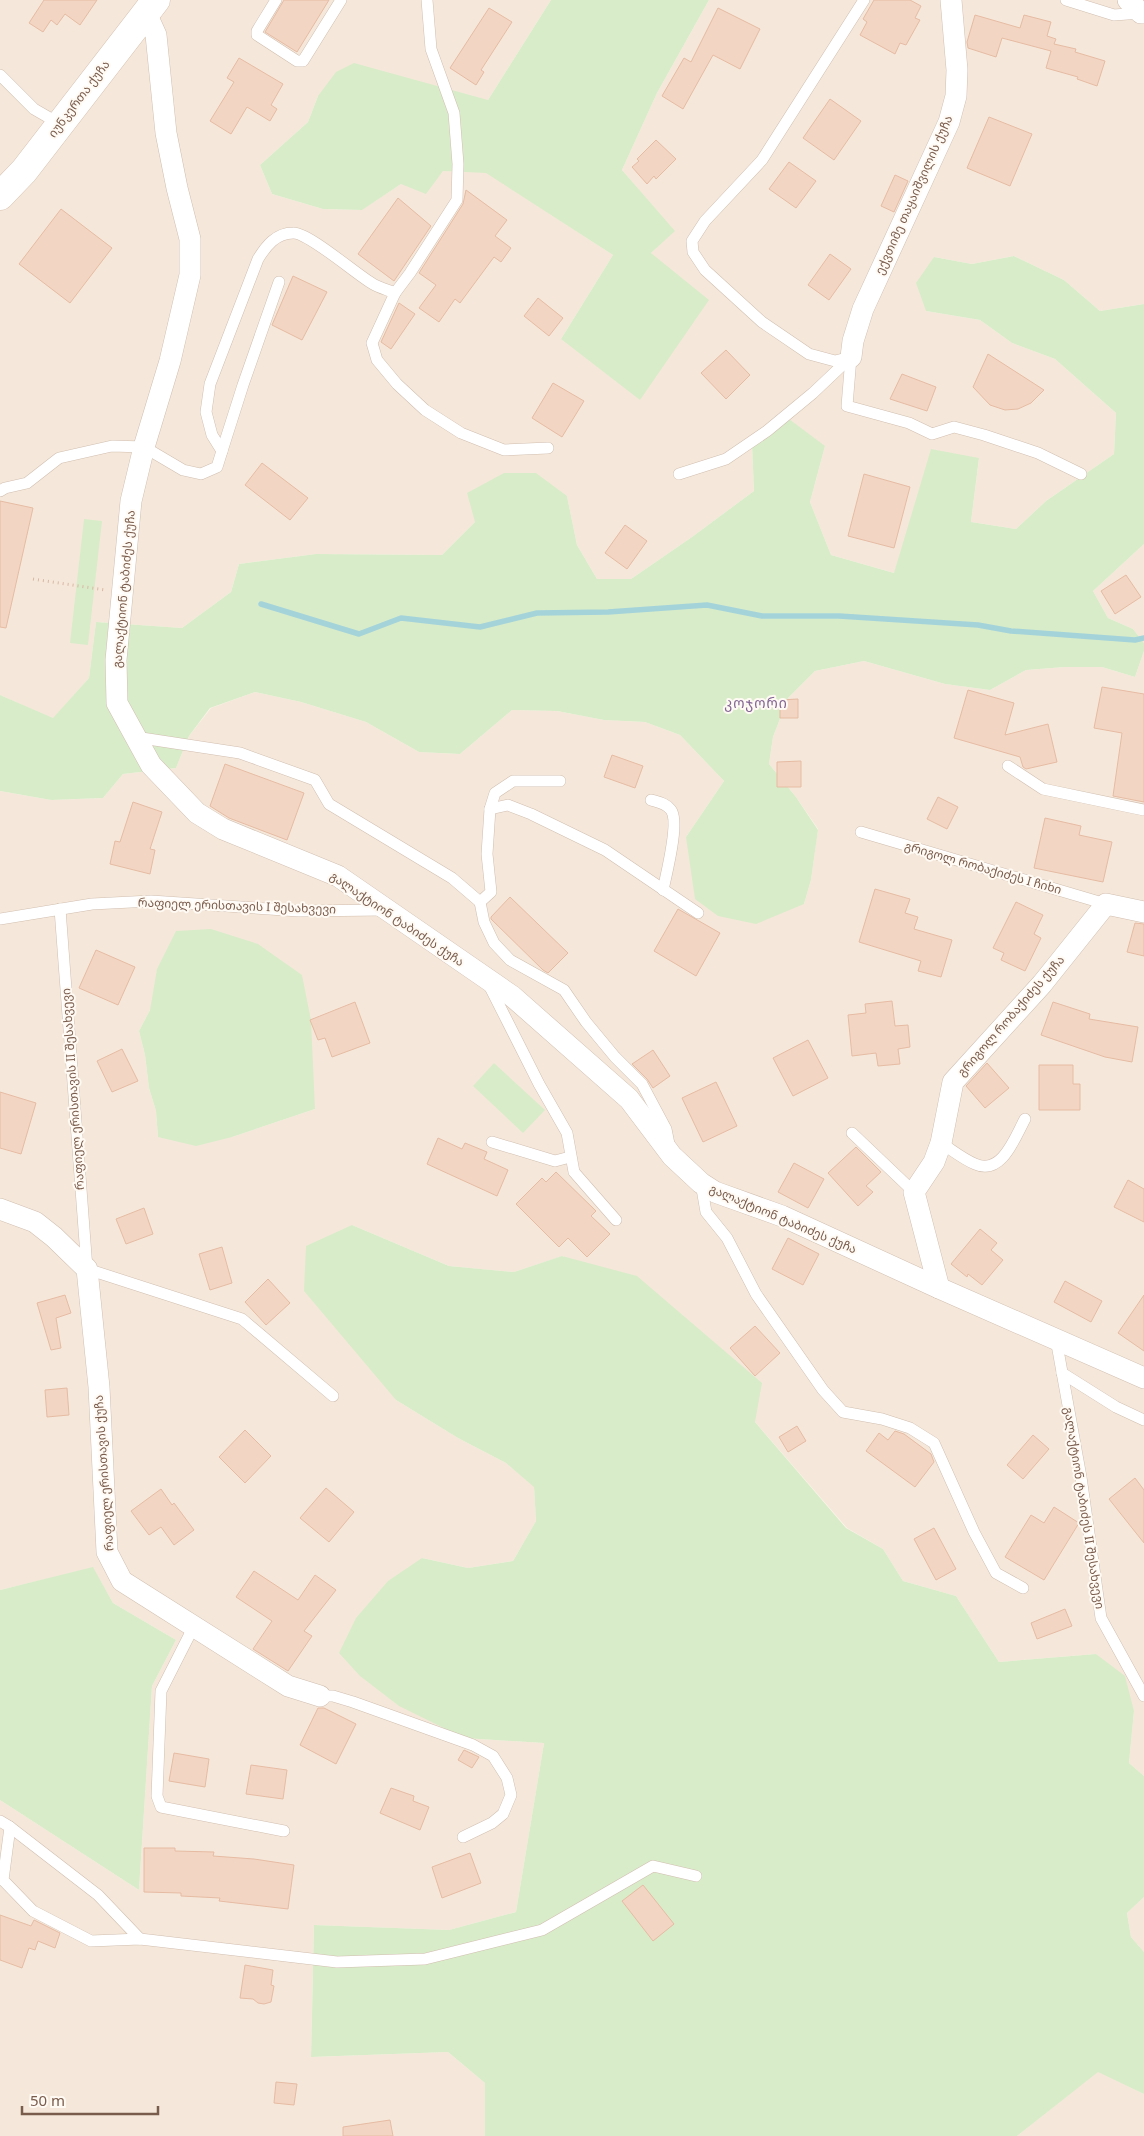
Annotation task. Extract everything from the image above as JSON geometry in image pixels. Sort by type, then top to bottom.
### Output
[{"type":"main road","name":"იუნკერთა ქუჩა","points":[[0,196],[24,171],[151,7]]},
{"type":"street","name":"ექვთიმე თაყაიშვილის ქუჩა","points":[[851,357],[853,341],[863,309],[949,122],[954,105],[957,70],[951,0]]},
{"type":"street","name":"გალაქტიონ ტაბიძეს ქუჩა","points":[[151,7],[156,35],[166,133],[176,188],[190,239],[190,275],[170,361],[144,448],[132,501],[116,660],[117,703],[151,765],[197,813],[223,829],[338,876],[512,996],[630,1099],[672,1156],[701,1183],[715,1192],[782,1216],[938,1288],[1144,1378]]},
{"type":"street","points":[[1106,904],[1144,912]]},
{"type":"street","name":"გრიგოლ რობაქიძეს ქუჩა","points":[[914,1192],[934,1162],[941,1143],[953,1082],[1042,984],[1106,904]]},
{"type":"street","points":[[914,1192],[938,1288]]},
{"type":"street","points":[[0,1209],[35,1222],[54,1237],[86,1269]]},
{"type":"street","name":"რაფიელ ერისთავის ქუჩა","points":[[86,1269],[99,1387],[107,1552],[122,1582],[288,1686],[320,1696]]},
{"type":"lane","points":[[276,0],[257,31],[257,35],[297,61],[303,61],[340,0]]},
{"type":"lane","points":[[427,0],[431,50],[454,113],[458,164],[457,200],[395,293],[372,343],[377,360],[397,384],[425,410],[461,433],[504,450],[548,448]]},
{"type":"lane","points":[[851,357],[834,361],[809,354],[762,322],[705,270],[693,252],[692,241],[705,221],[762,160],[864,0]]},
{"type":"lane","points":[[1066,0],[1114,15],[1138,9]]},
{"type":"lane","points":[[0,75],[34,109],[60,124]]},
{"type":"lane","points":[[222,451],[212,435],[206,412],[210,384],[258,259],[267,245],[280,236],[295,232],[311,240],[374,284],[395,293]]},
{"type":"lane","points":[[0,491],[27,483],[59,458],[112,446],[144,448],[183,470],[201,474],[217,467],[279,282]]},
{"type":"lane","points":[[679,474],[726,459],[814,394],[851,357]]},
{"type":"lane","points":[[851,357],[847,406],[908,423],[932,434],[954,427],[984,435],[1038,453],[1081,474]]},
{"type":"lane","points":[[134,737],[240,753],[315,780],[329,804],[452,878],[480,902],[484,922],[494,944],[510,960],[564,990],[586,1022],[615,1057],[642,1084],[666,1129],[672,1156]]},
{"type":"lane","points":[[1008,766],[1043,789],[1144,810]]},
{"type":"lane","points":[[480,902],[491,892],[487,854],[490,809],[495,793],[513,781],[560,781]]},
{"type":"lane","points":[[651,800],[667,805],[673,812],[672,840],[663,890]]},
{"type":"lane","points":[[490,809],[508,805],[531,814],[605,850],[698,912]]},
{"type":"lane","name":"გრიგოლ რობაქიძეს I ჩიხი","points":[[861,832],[1106,904]]},
{"type":"lane","name":"რაფიელ ერისთავის I შესახვევი","points":[[0,919],[92,904],[151,901],[299,911],[386,910]]},
{"type":"lane","name":"რაფიელ ერისთავის II შესახვევი","points":[[60,909],[86,1269]]},
{"type":"lane","points":[[488,981],[539,1084],[567,1133],[574,1172],[616,1220]]},
{"type":"lane","points":[[941,1143],[977,1165],[990,1166],[999,1162],[1025,1119]]},
{"type":"lane","points":[[852,1133],[914,1192]]},
{"type":"lane","points":[[492,1142],[555,1161],[570,1157]]},
{"type":"lane","points":[[701,1183],[706,1212],[727,1238],[756,1294],[823,1390],[843,1412],[882,1419],[910,1428],[934,1443],[974,1532],[996,1573],[1023,1588]]},
{"type":"lane","points":[[86,1269],[242,1319],[333,1396]]},
{"type":"lane","name":"გალაქტიონ ტაბიძეს II შესახვევი","points":[[1056,1339],[1081,1477],[1102,1618],[1144,1696]]},
{"type":"lane","points":[[1062,1373],[1116,1407],[1144,1420]]},
{"type":"lane","points":[[194,1626],[161,1691],[157,1796],[161,1807],[284,1831]]},
{"type":"lane","points":[[320,1696],[333,1696],[383,1713],[473,1745],[493,1756],[506,1778],[511,1795],[503,1814],[492,1823],[463,1837]]},
{"type":"lane","points":[[0,1820],[98,1895],[140,1939]]},
{"type":"lane","points":[[10,1827],[3,1880],[33,1911],[91,1941],[140,1939],[337,1962],[425,1959],[542,1930],[653,1866],[696,1876]]},
{"type":"path","points":[[34,579],[122,592]]},
{"type":"shaded area","points":[[0,0],[551,0],[488,100],[318,96],[308,122],[260,165],[272,194],[323,209],[361,210],[401,184],[443,171],[486,172],[613,255],[561,339],[674,231],[622,170],[657,93],[709,0],[1144,0],[1144,304],[1100,311],[1064,280],[1014,256],[972,264],[934,257],[926,311],[980,320],[1012,343],[1055,359],[1116,413],[1114,454],[1046,501],[1016,529],[971,522],[979,459],[894,573],[831,555],[810,502],[825,446],[752,445],[754,491],[631,579],[597,579],[577,545],[567,496],[475,522],[442,555],[316,554],[239,564],[231,592],[182,628],[96,622],[89,678],[53,719],[0,695]]},
{"type":"shaded area","points":[[1144,544],[1144,643],[1133,629],[1108,618],[1093,591]]},
{"type":"shaded area","name":"კოჯორი","points":[[1144,651],[1144,1776],[1129,1763],[1134,1711],[1096,1654],[999,1662],[956,1596],[903,1581],[883,1549],[847,1528],[755,1422],[563,1256],[514,1272],[449,1266],[352,1225],[396,1400],[458,1438],[506,1463],[534,1486],[536,1521],[513,1561],[468,1568],[422,1558],[464,1738],[544,1743],[516,1912],[449,1930],[314,1925],[311,2057],[448,2052],[485,2083],[485,2136],[0,2136],[0,1800],[139,1890],[152,1686],[176,1640],[113,1603],[93,1568],[0,1590],[0,791],[51,800],[103,798],[123,774],[176,768],[189,736],[211,708],[255,692],[301,702],[366,722],[419,752],[460,754],[512,710],[557,711],[604,720],[645,722],[680,735],[724,781],[686,837],[804,904],[811,880],[818,829],[796,797],[769,764],[773,737],[788,698],[815,671],[864,661],[945,684],[990,690],[1026,670],[1102,667],[1135,677]],"holes":[[[150,1010],[315,1109],[232,1137],[158,1137],[156,1111],[149,1088],[145,1055],[139,1031]]]},
{"type":"shaded area","points":[[1144,1897],[1144,1952],[1131,1937],[1127,1913]]},
{"type":"shaded area","points":[[1098,2071],[1144,2094],[1144,2136],[1017,2136]]},
{"type":"green space","points":[[551,0],[709,0],[657,93],[622,170],[675,231],[651,253],[709,300],[640,400],[561,339],[613,255],[486,173],[443,171],[426,194],[401,184],[362,210],[323,209],[272,194],[260,165],[308,122],[318,96],[336,72],[354,63],[488,100]]},
{"type":"green space","points":[[1014,256],[1064,280],[1100,311],[1144,304],[1144,544],[1093,591],[1108,618],[1133,629],[1144,643],[1144,651],[1135,677],[1102,667],[1026,670],[990,690],[945,684],[864,661],[815,671],[788,698],[773,737],[769,764],[796,797],[818,830],[811,880],[804,904],[756,924],[718,916],[695,899],[686,837],[724,781],[680,735],[645,722],[604,720],[557,711],[512,710],[460,754],[419,752],[366,722],[301,702],[255,692],[210,708],[189,736],[176,768],[123,774],[103,798],[51,800],[0,791],[0,695],[53,718],[89,678],[96,622],[182,628],[231,592],[239,564],[316,554],[442,555],[475,522],[467,493],[504,473],[536,473],[567,496],[577,545],[597,579],[631,579],[754,491],[752,445],[789,419],[825,446],[810,502],[831,555],[894,573],[931,449],[979,458],[971,522],[1016,529],[1046,501],[1114,454],[1116,413],[1055,359],[1012,343],[980,320],[926,311],[916,283],[934,257],[972,264]]},
{"type":"green space","points":[[84,519],[102,521],[88,645],[70,643]]},
{"type":"green space","points":[[211,929],[258,944],[302,975],[311,1020],[315,1109],[232,1137],[196,1146],[158,1137],[156,1111],[149,1088],[145,1055],[139,1031],[150,1010],[157,969],[176,931]]},
{"type":"green space","points":[[494,1063],[545,1110],[523,1133],[473,1086]]},
{"type":"green space","points":[[352,1225],[449,1266],[514,1272],[562,1256],[637,1276],[762,1383],[755,1422],[846,1528],[883,1549],[903,1581],[956,1596],[999,1662],[1096,1654],[1125,1676],[1134,1711],[1129,1763],[1144,1776],[1144,1897],[1127,1913],[1131,1937],[1144,1952],[1144,2094],[1098,2072],[1017,2136],[485,2136],[485,2083],[448,2052],[311,2057],[314,1925],[449,1930],[516,1912],[544,1743],[464,1738],[399,1706],[360,1676],[339,1653],[356,1618],[388,1581],[422,1558],[468,1568],[513,1561],[536,1521],[534,1487],[506,1463],[458,1438],[396,1400],[304,1291],[306,1246]]},
{"type":"green space","points":[[93,1567],[113,1603],[176,1640],[152,1686],[139,1890],[0,1800],[0,1590]]},
{"type":"building","points":[[44,0],[97,0],[80,25],[65,14],[57,25],[51,20],[43,32],[29,23]]},
{"type":"building","points":[[284,0],[329,0],[297,52],[265,32]]},
{"type":"building","points":[[874,0],[910,0],[921,6],[915,18],[920,20],[906,45],[900,43],[895,54],[860,35],[867,22],[863,19]]},
{"type":"building","points":[[489,8],[512,22],[481,70],[484,72],[476,85],[450,68]]},
{"type":"building","points":[[718,8],[760,29],[740,69],[713,55],[683,109],[662,96],[684,58],[691,62]]},
{"type":"building","points":[[975,15],[1020,28],[1024,15],[1051,22],[1047,36],[1056,39],[1054,44],[1076,49],[1075,52],[1105,61],[1097,86],[1077,79],[1078,77],[1046,68],[1051,51],[1002,38],[996,57],[968,48],[967,42]]},
{"type":"building","points":[[239,58],[283,84],[271,105],[277,109],[270,121],[247,107],[231,134],[210,121],[234,82],[227,78]]},
{"type":"building","points":[[830,99],[861,121],[834,160],[803,138]]},
{"type":"building","points":[[989,117],[1032,134],[1010,186],[967,168]]},
{"type":"building","points":[[656,140],[676,159],[656,179],[654,176],[647,184],[632,167],[639,161],[637,159]]},
{"type":"building","points":[[789,162],[816,181],[796,208],[769,189]]},
{"type":"building","points":[[895,175],[908,181],[894,212],[881,206]]},
{"type":"building","points":[[466,190],[507,220],[495,236],[511,248],[501,262],[494,257],[460,303],[455,299],[439,322],[419,308],[436,285],[419,273],[463,204]]},
{"type":"building","points":[[398,198],[431,226],[394,281],[358,254]]},
{"type":"building","points":[[61,209],[112,248],[70,303],[19,264]]},
{"type":"building","points":[[830,254],[851,269],[829,300],[808,285]]},
{"type":"building","points":[[293,276],[327,292],[302,340],[272,325]]},
{"type":"building","points":[[538,298],[563,318],[549,336],[524,316]]},
{"type":"building","points":[[399,303],[415,314],[391,349],[381,342]]},
{"type":"building","points":[[726,350],[750,375],[726,399],[701,373]]},
{"type":"building","points":[[988,354],[1044,390],[1031,403],[1018,409],[1005,410],[990,405],[973,387]]},
{"type":"building","points":[[902,374],[936,387],[927,411],[890,399]]},
{"type":"building","points":[[553,383],[584,401],[562,437],[532,418]]},
{"type":"building","points":[[262,463],[308,498],[290,520],[245,485]]},
{"type":"building","points":[[864,474],[910,487],[894,548],[848,536]]},
{"type":"building","points":[[0,501],[33,508],[6,628],[0,627]]},
{"type":"building","points":[[625,525],[647,541],[627,569],[605,553]]},
{"type":"building","points":[[1126,575],[1141,597],[1115,614],[1101,591]]},
{"type":"building","points":[[1102,687],[1144,694],[1144,802],[1113,796],[1122,733],[1094,728]]},
{"type":"building","points":[[968,690],[1014,703],[1005,735],[1048,724],[1057,762],[1026,769],[1023,767],[1020,757],[954,738]]},
{"type":"building","points":[[798,699],[798,718],[780,718],[780,700]]},
{"type":"building","points":[[612,755],[643,766],[635,788],[604,777]]},
{"type":"building","points":[[801,761],[801,787],[777,787],[777,762]]},
{"type":"building","points":[[225,764],[304,793],[287,840],[229,818],[210,806]]},
{"type":"building","points":[[938,797],[958,807],[947,829],[927,819]]},
{"type":"building","points":[[133,802],[162,812],[150,849],[155,850],[150,874],[110,864],[115,841],[120,842]]},
{"type":"building","points":[[1045,818],[1081,826],[1079,835],[1112,842],[1103,882],[1034,868]]},
{"type":"building","points":[[875,889],[910,899],[905,913],[918,917],[914,929],[952,940],[941,977],[918,971],[921,961],[859,942]]},
{"type":"building","points":[[510,897],[568,953],[548,973],[491,919]]},
{"type":"building","points":[[1016,902],[1043,915],[1034,934],[1041,938],[1025,971],[1001,960],[1004,953],[993,948]]},
{"type":"building","points":[[678,909],[720,933],[696,976],[654,951]]},
{"type":"building","points":[[1135,923],[1144,924],[1144,956],[1127,952]]},
{"type":"building","points":[[96,950],[135,967],[118,1005],[79,988]]},
{"type":"building","points":[[892,1001],[895,1026],[908,1025],[910,1047],[898,1049],[900,1064],[878,1066],[876,1053],[852,1056],[848,1015],[866,1013],[865,1004]]},
{"type":"building","points":[[355,1002],[370,1043],[332,1057],[325,1038],[318,1040],[310,1020]]},
{"type":"building","points":[[1053,1002],[1090,1014],[1089,1019],[1138,1027],[1132,1062],[1105,1057],[1041,1035]]},
{"type":"building","points":[[808,1040],[828,1078],[793,1096],[773,1058]]},
{"type":"building","points":[[122,1049],[138,1081],[112,1092],[97,1061]]},
{"type":"building","points":[[653,1050],[670,1076],[653,1088],[632,1064]]},
{"type":"building","points":[[987,1063],[1009,1088],[985,1108],[966,1086]]},
{"type":"building","points":[[1039,1065],[1073,1065],[1073,1084],[1080,1084],[1080,1110],[1039,1110]]},
{"type":"building","points":[[716,1082],[737,1126],[703,1142],[682,1098]]},
{"type":"building","points":[[0,1092],[36,1103],[21,1154],[0,1148]]},
{"type":"building","points":[[438,1138],[462,1149],[465,1143],[487,1152],[484,1159],[508,1170],[497,1196],[427,1164]]},
{"type":"building","points":[[856,1147],[881,1172],[866,1186],[873,1192],[858,1206],[828,1173]]},
{"type":"building","points":[[794,1163],[824,1179],[808,1208],[778,1192]]},
{"type":"building","points":[[556,1172],[596,1211],[591,1216],[610,1234],[587,1257],[568,1238],[559,1247],[516,1204],[542,1178],[546,1182]]},
{"type":"building","points":[[1128,1180],[1144,1189],[1144,1222],[1114,1207]]},
{"type":"building","points":[[144,1208],[153,1234],[126,1244],[116,1219]]},
{"type":"building","points":[[980,1229],[997,1243],[991,1250],[1003,1260],[982,1285],[968,1274],[967,1277],[951,1264]]},
{"type":"building","points":[[788,1238],[819,1254],[803,1285],[772,1269]]},
{"type":"building","points":[[222,1247],[232,1283],[210,1290],[199,1254]]},
{"type":"building","points":[[268,1279],[290,1303],[266,1325],[245,1302]]},
{"type":"building","points":[[1065,1281],[1102,1301],[1091,1322],[1054,1302]]},
{"type":"building","points":[[65,1295],[71,1313],[56,1318],[61,1348],[51,1350],[37,1303]]},
{"type":"building","points":[[1144,1295],[1144,1351],[1118,1333]]},
{"type":"building","points":[[755,1326],[780,1353],[755,1376],[730,1348]]},
{"type":"building","points":[[67,1388],[69,1415],[47,1417],[45,1390]]},
{"type":"building","points":[[797,1426],[806,1441],[788,1452],[779,1437]]},
{"type":"building","points":[[245,1430],[271,1456],[245,1483],[219,1457]]},
{"type":"building","points":[[895,1431],[904,1434],[931,1454],[934,1462],[915,1487],[866,1451],[879,1433],[888,1440]]},
{"type":"building","points":[[1033,1435],[1049,1449],[1023,1479],[1007,1465]]},
{"type":"building","points":[[1135,1478],[1144,1490],[1144,1543],[1109,1499]]},
{"type":"building","points":[[326,1488],[354,1512],[329,1542],[300,1518]]},
{"type":"building","points":[[161,1489],[194,1530],[174,1545],[161,1527],[149,1535],[131,1511]]},
{"type":"building","points":[[1054,1507],[1079,1523],[1044,1580],[1005,1557],[1031,1515],[1044,1523]]},
{"type":"building","points":[[934,1528],[956,1569],[936,1580],[914,1539]]},
{"type":"building","points":[[254,1571],[298,1600],[315,1575],[336,1590],[304,1631],[312,1636],[288,1671],[253,1649],[272,1621],[236,1597]]},
{"type":"building","points":[[1065,1609],[1072,1626],[1037,1639],[1031,1623]]},
{"type":"building","points":[[318,1708],[324,1708],[356,1724],[336,1764],[300,1745]]},
{"type":"building","points":[[464,1750],[479,1757],[472,1768],[458,1760]]},
{"type":"building","points":[[174,1753],[209,1759],[205,1787],[169,1781]]},
{"type":"building","points":[[251,1765],[287,1770],[283,1799],[246,1794]]},
{"type":"building","points":[[391,1788],[414,1796],[413,1801],[429,1807],[420,1830],[380,1813]]},
{"type":"building","points":[[144,1848],[175,1848],[175,1851],[214,1852],[213,1856],[254,1859],[294,1865],[288,1909],[219,1901],[220,1898],[181,1896],[181,1893],[144,1892]]},
{"type":"building","points":[[470,1853],[481,1883],[442,1898],[432,1867]]},
{"type":"building","points":[[643,1885],[674,1924],[653,1941],[622,1901]]},
{"type":"building","points":[[0,1915],[31,1926],[34,1920],[60,1933],[55,1948],[38,1941],[35,1950],[29,1948],[22,1968],[0,1960]]},
{"type":"building","points":[[245,1965],[273,1970],[271,1985],[274,1986],[271,2002],[264,2004],[258,2003],[253,1999],[240,1998]]},
{"type":"building","points":[[276,2082],[297,2084],[294,2105],[274,2103]]},
{"type":"building","points":[[390,2120],[393,2136],[343,2136],[343,2127]]},
{"type":"waterway","points":[[261,604],[359,634],[401,618],[480,627],[537,613],[608,612],[707,605],[762,616],[839,616],[978,625],[1011,631],[1135,640],[1144,638]]},
{"type":"district","name":"კოჯორი","points":[[756,703]]}]
